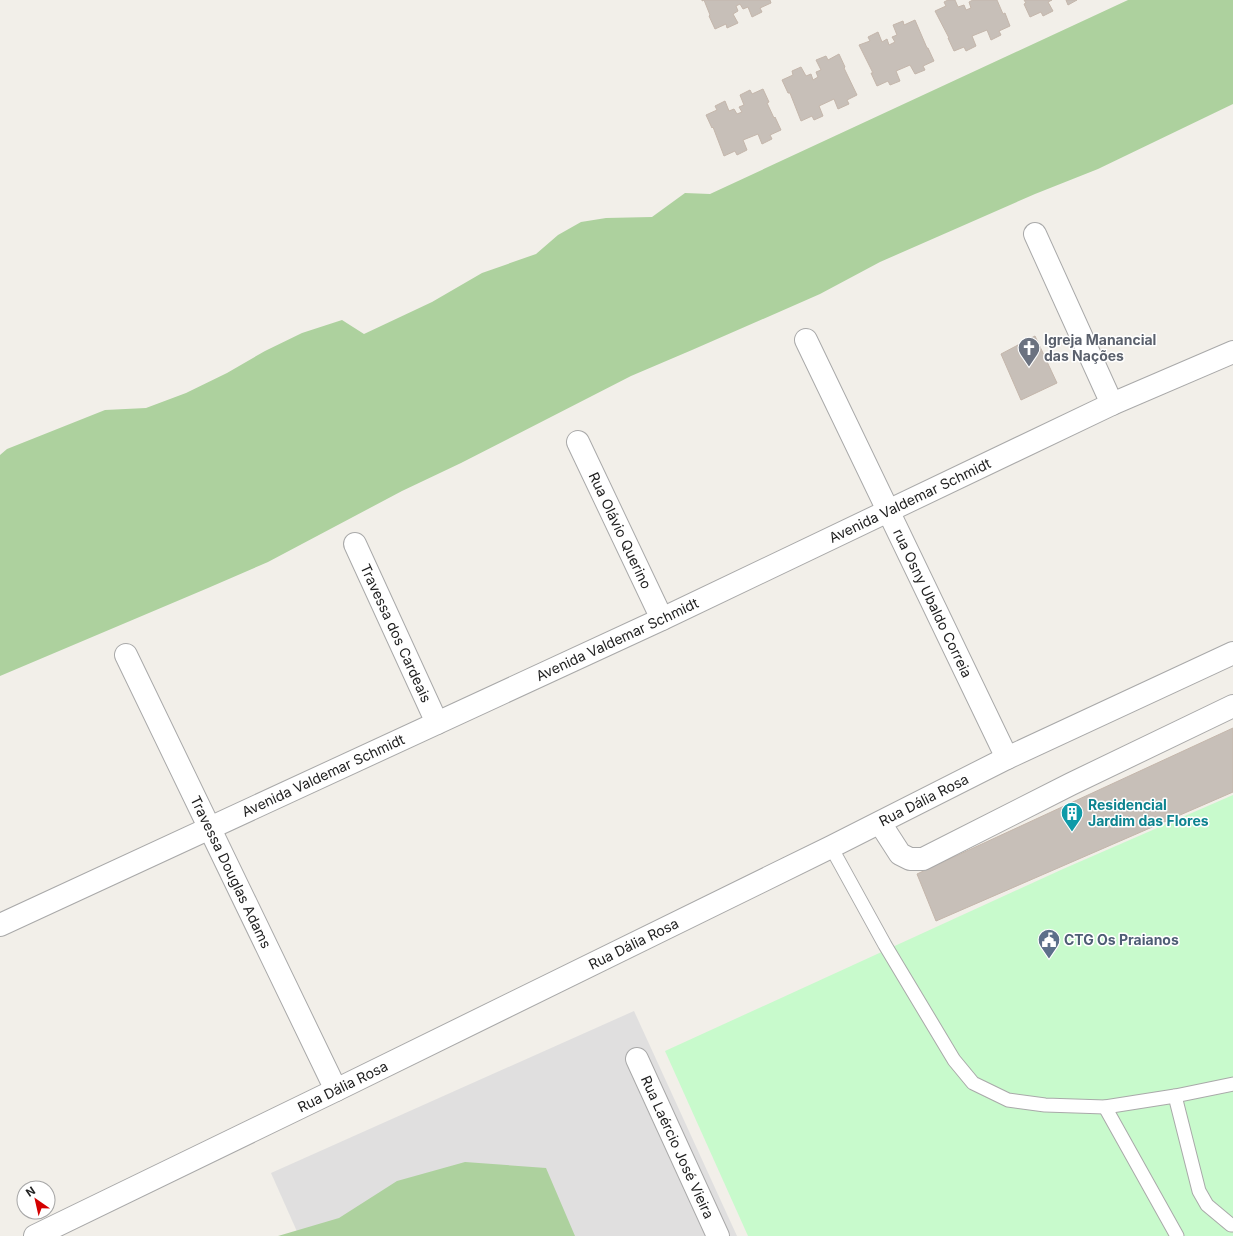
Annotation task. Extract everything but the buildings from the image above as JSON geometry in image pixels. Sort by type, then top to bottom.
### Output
[{"type":"street","points":[[1034,234],[1112,404]]},
{"type":"street","name":"rua Osny Ubaldo Correia","points":[[806,340],[1007,758]]},
{"type":"street","name":"Avenida Valdemar Schmidt","points":[[0,925],[662,619],[1112,404],[1233,352]]},
{"type":"street","name":"Rua Olávio Querino","points":[[578,442],[662,619]]},
{"type":"street","name":"Travessa dos Cardeais","points":[[355,544],[437,723]]},
{"type":"street","name":"Rua Dália Rosa","points":[[35,1236],[831,848],[1007,758],[1233,653]]},
{"type":"street","name":"Travessa Douglas Adams","points":[[126,655],[336,1090]]},
{"type":"street","points":[[880,823],[900,854],[910,859],[923,859],[1071,784],[1233,706]]},
{"type":"street","name":"Rua Laércio José Vieira","points":[[637,1059],[718,1236]]},
{"type":"lane","points":[[831,848],[885,945],[954,1060],[973,1083],[1008,1100],[1045,1105],[1105,1107],[1175,1096],[1233,1084]]},
{"type":"lane","points":[[1175,1096],[1199,1191],[1207,1205],[1231,1225],[1233,1225]]},
{"type":"lane","points":[[1105,1107],[1177,1236]]},
{"type":"shaded area","points":[[634,1011],[737,1236],[299,1236],[271,1173]]},
{"type":"green space","points":[[1128,0],[1233,0],[1233,104],[1098,169],[1035,194],[880,262],[820,294],[631,376],[461,463],[402,491],[268,562],[0,676],[0,455],[7,449],[105,410],[146,408],[186,393],[302,333],[342,320],[364,334],[432,302],[482,273],[536,254],[558,235],[581,222],[606,218],[652,217],[685,193],[710,194]]},
{"type":"green space","name":"CTG Os Praianos","points":[[1233,795],[1233,1236],[748,1236],[665,1051],[1063,869]]},
{"type":"green space","points":[[465,1162],[546,1168],[575,1236],[278,1236],[339,1218],[397,1181]]},
{"type":"place","name":"Igreja Manancial das Nações","points":[[1029,368]]},
{"type":"place","name":"Residencial Jardim das Flores","points":[[1072,832]]},
{"type":"place","name":"CTG Os Praianos","points":[[1049,960]]}]
